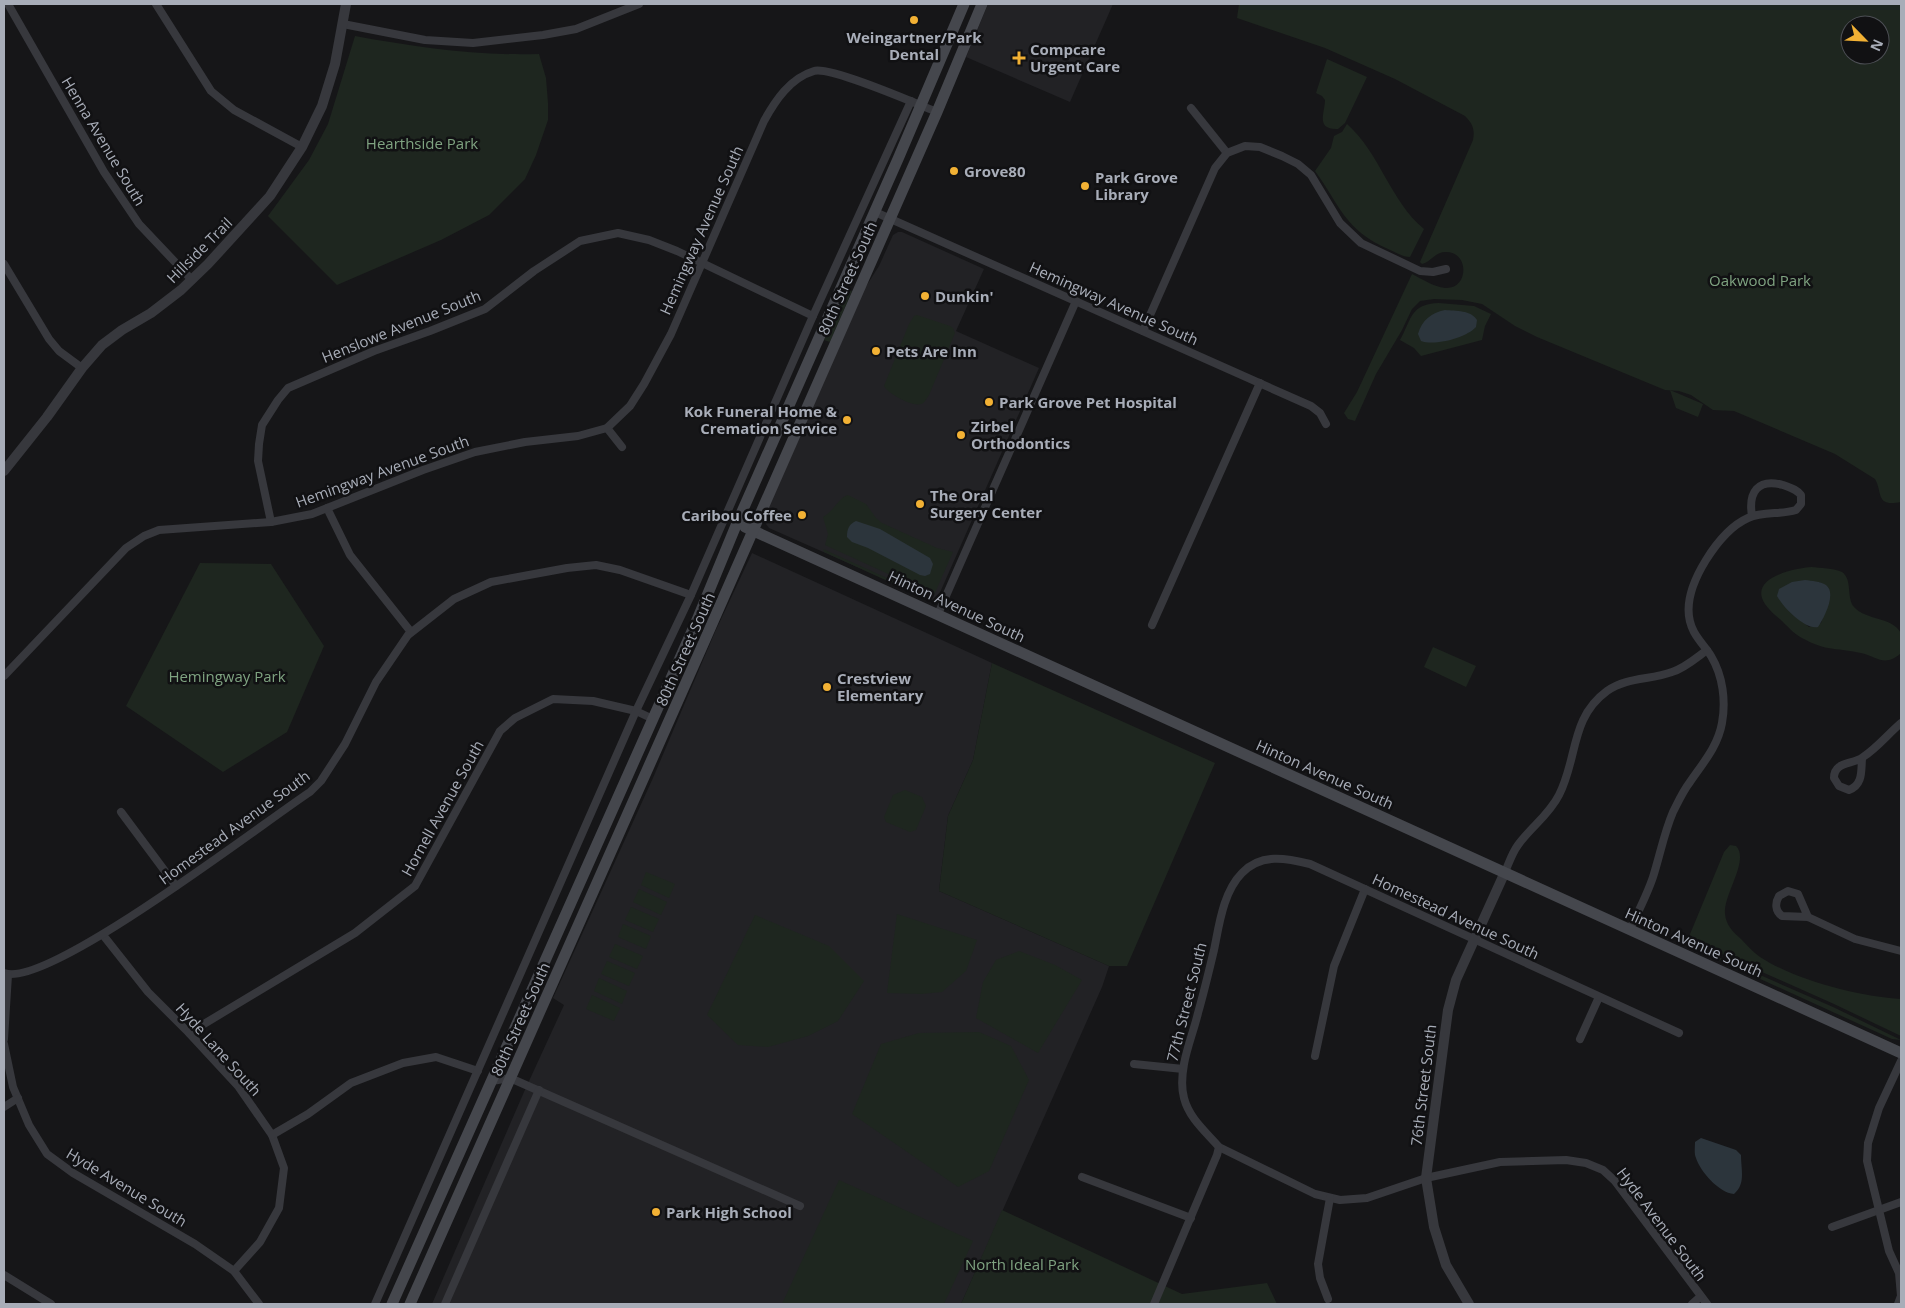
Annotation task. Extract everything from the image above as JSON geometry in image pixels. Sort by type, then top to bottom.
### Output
[{"type":"main road","name":"80th Street South","points":[[392,1304],[697,620],[737,523],[875,212],[916,103],[964,4]]},
{"type":"main road","name":"80th Street South","points":[[410,1304],[700,651],[937,112],[982,4]]},
{"type":"main road","name":"Hinton Avenue South","points":[[737,523],[1901,1053]]},
{"type":"street","name":"Henna Avenue South","points":[[8,4],[104,172],[139,224],[192,280]]},
{"type":"street","points":[[156,4],[212,91],[234,110],[302,147]]},
{"type":"street","name":"Hillside Trail","points":[[4,471],[47,417],[82,368],[110,338],[151,313],[192,280],[270,196],[302,147],[322,106],[335,64],[346,4]]},
{"type":"street","points":[[343,24],[425,40],[473,43],[543,35],[576,29],[639,4]]},
{"type":"street","name":"Hemingway Avenue South","points":[[4,676],[126,548],[144,536],[159,530],[271,522],[312,514],[475,452],[525,442],[578,436],[607,428],[630,406],[644,384],[671,334],[775,100],[799,77],[816,70],[835,73],[937,112]]},
{"type":"street","name":"80th Street South","points":[[375,1304],[636,711],[691,595],[813,316],[916,103]]},
{"type":"street","points":[[1191,108],[1227,153]]},
{"type":"street","points":[[1143,331],[1215,168],[1227,153],[1241,147],[1257,146],[1295,162],[1311,175],[1337,219],[1361,243],[1420,270],[1433,272],[1446,269]]},
{"type":"street","name":"Hemingway Avenue South","points":[[875,212],[1313,407],[1320,413],[1326,424]]},
{"type":"street","name":"Henslowe Avenue South","points":[[271,522],[258,461],[258,444],[262,425],[288,388],[374,351],[430,332],[485,309],[534,271],[580,241],[618,233],[636,236],[677,251],[813,316]]},
{"type":"street","points":[[4,264],[49,339],[59,352],[82,368]]},
{"type":"street","points":[[938,614],[1076,301]]},
{"type":"street","points":[[1152,625],[1260,383]]},
{"type":"street","points":[[607,428],[622,447]]},
{"type":"street","points":[[1630,929],[1652,878],[1673,814],[1685,789],[1709,755],[1720,728],[1723,703],[1722,685],[1715,664],[1690,622],[1688,604],[1692,588],[1718,542],[1739,523],[1752,516],[1795,511],[1801,504],[1801,495],[1796,490],[1776,483],[1762,484],[1757,488],[1752,497],[1752,516]]},
{"type":"street","points":[[327,508],[350,555],[411,632]]},
{"type":"street","name":"Homestead Avenue South","points":[[6,974],[15,974],[35,968],[103,935],[310,792],[321,781],[345,744],[376,682],[411,632],[454,599],[491,582],[567,568],[596,565],[620,570],[691,595]]},
{"type":"street","points":[[1505,872],[1519,844],[1544,819],[1558,797],[1570,769],[1578,728],[1586,713],[1596,701],[1609,690],[1625,682],[1678,670],[1707,650]]},
{"type":"street","name":"Hornell Avenue South","points":[[189,1033],[355,933],[415,886],[500,731],[515,718],[553,699],[593,700],[636,711],[653,719]]},
{"type":"street","points":[[1862,758],[1858,785],[1849,790],[1839,786],[1834,778],[1836,770],[1844,764],[1862,758],[1901,723]]},
{"type":"street","points":[[121,812],[176,886]]},
{"type":"street","name":"Homestead Avenue South","points":[[1230,893],[1242,873],[1262,861],[1286,858],[1310,864],[1679,1033]]},
{"type":"street","name":"76th Street South","points":[[1469,1304],[1446,1265],[1434,1227],[1426,1178],[1448,1010],[1456,980],[1505,872]]},
{"type":"street","points":[[1315,1056],[1334,966],[1365,889]]},
{"type":"street","points":[[1808,918],[1798,894],[1788,891],[1779,896],[1776,906],[1781,916],[1786,918],[1808,918],[1855,939],[1901,951]]},
{"type":"street","name":"77th Street South","points":[[1219,1147],[1195,1120],[1184,1099],[1182,1083],[1183,1069],[1214,948],[1217,927],[1230,893]]},
{"type":"street","name":"Hyde Lane South","points":[[103,935],[148,992],[238,1086],[272,1135],[284,1168],[279,1208],[260,1242],[234,1271]]},
{"type":"street","points":[[4,1039],[6,974]]},
{"type":"street","points":[[1580,1038],[1599,997]]},
{"type":"street","name":"Hyde Avenue South","points":[[4,1044],[13,1087],[30,1125],[47,1154],[73,1173],[195,1244],[234,1271],[258,1304]]},
{"type":"street","points":[[272,1135],[308,1114],[350,1083],[403,1063],[436,1057],[478,1071]]},
{"type":"street","points":[[1898,1304],[1901,1296],[1899,1273],[1889,1250],[1867,1161],[1868,1143],[1879,1108],[1901,1061]]},
{"type":"street","points":[[1134,1064],[1183,1069]]},
{"type":"street","points":[[492,1081],[510,1078],[800,1206]]},
{"type":"street","points":[[445,1304],[539,1090]]},
{"type":"street","points":[[4,1107],[18,1098]]},
{"type":"street","points":[[1154,1304],[1219,1147]]},
{"type":"street","name":"Hyde Avenue South","points":[[1219,1147],[1299,1186],[1330,1198],[1351,1200],[1367,1198],[1426,1178],[1500,1162],[1566,1160],[1586,1163],[1603,1170],[1615,1181],[1707,1304]]},
{"type":"street","points":[[1082,1177],[1191,1218]]},
{"type":"street","points":[[1328,1299],[1320,1278],[1318,1264],[1330,1198]]},
{"type":"street","points":[[1832,1227],[1901,1202]]},
{"type":"street","points":[[4,1275],[51,1304]]},
{"type":"street","points":[[1692,1304],[1700,1297]]},
{"type":"shaded area","points":[[988,4],[1113,4],[1070,102],[966,57]]},
{"type":"shaded area","points":[[902,232],[984,269],[956,331],[1039,368],[938,597],[932,600],[769,528],[763,520],[865,288],[879,266],[893,235]]},
{"type":"shaded area","points":[[1445,310],[1471,314],[1477,320],[1476,327],[1458,338],[1442,342],[1421,341],[1418,334],[1425,321],[1431,315]]},
{"type":"shaded area","points":[[856,521],[880,529],[930,558],[933,564],[930,574],[920,575],[868,548],[852,542],[847,537],[847,532],[850,525]]},
{"type":"shaded area","points":[[752,553],[992,663],[973,760],[948,816],[939,891],[1109,966],[1102,987],[961,1304],[432,1304],[564,1005],[553,998],[653,778],[715,632]]},
{"type":"shaded area","points":[[1816,581],[1826,585],[1829,589],[1830,599],[1828,606],[1818,627],[1807,625],[1801,621],[1784,606],[1777,596],[1779,589],[1792,582]]},
{"type":"shaded area","points":[[1701,1138],[1736,1150],[1741,1155],[1741,1181],[1738,1190],[1734,1194],[1728,1193],[1716,1186],[1698,1163],[1695,1156],[1695,1142]]},
{"type":"green space","name":"Oakwood Park","points":[[1239,4],[1901,4],[1901,502],[1883,501],[1875,479],[1835,454],[1734,411],[1713,410],[1691,395],[1679,391],[1665,390],[1537,337],[1515,326],[1482,304],[1462,300],[1434,299],[1420,301],[1412,309],[1376,374],[1355,421],[1348,419],[1344,413],[1357,392],[1412,274],[1445,288],[1453,287],[1459,283],[1462,277],[1462,263],[1459,257],[1453,253],[1442,252],[1425,263],[1422,264],[1420,262],[1473,140],[1474,133],[1473,127],[1465,116],[1395,79],[1325,48],[1237,18]]},
{"type":"green space","name":"Hearthside Park","points":[[355,36],[446,50],[493,54],[539,54],[546,78],[548,120],[536,155],[525,179],[489,215],[441,240],[337,285],[268,216],[309,160],[328,124]]},
{"type":"green space","points":[[1327,59],[1367,77],[1345,123],[1338,129],[1326,127],[1323,119],[1325,100],[1316,93]]},
{"type":"green space","points":[[1347,124],[1368,149],[1402,205],[1424,229],[1410,257],[1373,241],[1352,225],[1315,171],[1331,148],[1334,136],[1342,132]]},
{"type":"green space","points":[[847,289],[852,291],[830,342],[824,340]]},
{"type":"green space","points":[[1439,303],[1474,306],[1491,314],[1485,326],[1482,340],[1421,356],[1414,348],[1400,340],[1410,319],[1417,310],[1422,306]]},
{"type":"green space","points":[[917,315],[950,326],[955,333],[929,395],[924,403],[921,404],[900,399],[884,386],[909,324],[914,316]]},
{"type":"green space","points":[[1670,390],[1703,404],[1698,417],[1676,408]]},
{"type":"green space","points":[[848,495],[866,504],[882,523],[937,548],[953,552],[934,595],[825,545],[828,534],[823,517],[841,499]]},
{"type":"green space","points":[[823,549],[934,600],[927,599],[824,552]]},
{"type":"green space","name":"Hemingway Park","points":[[200,563],[271,564],[324,646],[287,732],[223,772],[126,706]]},
{"type":"green space","points":[[1805,568],[1827,568],[1842,572],[1849,584],[1850,599],[1854,607],[1865,615],[1891,624],[1901,633],[1900,654],[1890,660],[1881,660],[1853,651],[1813,644],[1793,632],[1765,605],[1762,598],[1762,590],[1771,579],[1787,571]],"holes":[[[1819,582],[1828,587],[1830,596],[1821,623],[1809,627],[1791,613]]]},
{"type":"green space","points":[[1433,647],[1476,666],[1466,687],[1424,667]]},
{"type":"green space","points":[[992,663],[1215,763],[1127,966],[1109,966],[939,891],[948,816],[973,760]]},
{"type":"green space","points":[[905,790],[922,797],[926,806],[916,830],[910,832],[886,822],[884,817],[893,795]]},
{"type":"green space","points":[[1730,845],[1736,846],[1740,860],[1725,906],[1728,925],[1733,931],[1760,957],[1791,973],[1848,991],[1901,999],[1901,1036],[1688,939],[1724,852]]},
{"type":"green space","points":[[646,872],[675,884],[669,898],[641,885]]},
{"type":"green space","points":[[639,889],[667,902],[661,915],[633,902]]},
{"type":"green space","points":[[631,907],[659,919],[653,932],[625,920]]},
{"type":"green space","points":[[897,914],[977,940],[966,971],[942,992],[921,994],[887,993]]},
{"type":"green space","points":[[755,915],[829,946],[864,981],[838,1021],[808,1036],[768,1047],[738,1045],[707,1015]]},
{"type":"green space","points":[[623,924],[651,936],[646,949],[618,937]]},
{"type":"green space","points":[[1687,943],[1833,1007],[1901,1040],[1892,1039],[1686,945]]},
{"type":"green space","points":[[615,944],[643,956],[637,969],[609,957]]},
{"type":"green space","points":[[1019,951],[1055,965],[1082,980],[1038,1053],[976,1018],[983,982],[996,960]]},
{"type":"green space","points":[[607,961],[635,973],[629,986],[601,974]]},
{"type":"green space","points":[[599,978],[627,991],[622,1004],[594,991]]},
{"type":"green space","points":[[592,995],[620,1008],[614,1021],[586,1009]]},
{"type":"green space","points":[[979,1032],[1011,1046],[1029,1080],[989,1171],[958,1187],[852,1114],[881,1044],[919,1033]]},
{"type":"green space","points":[[839,1180],[973,1241],[944,1304],[782,1304]]},
{"type":"green space","name":"North Ideal Park","points":[[1002,1210],[1182,1294],[1267,1283],[1277,1304],[961,1304]]},
{"type":"place","name":"Weingartner/Park Dental","points":[[914,20]]},
{"type":"place","name":"Compcare Urgent Care","points":[[1019,58]]},
{"type":"place","name":"Grove80","points":[[954,171]]},
{"type":"place","name":"Park Grove Library","points":[[1085,186]]},
{"type":"place","name":"Dunkin'","points":[[925,296]]},
{"type":"place","name":"Pets Are Inn","points":[[876,351]]},
{"type":"place","name":"Park Grove Pet Hospital","points":[[989,402]]},
{"type":"place","name":"Kok Funeral Home & Cremation Service","points":[[847,420]]},
{"type":"place","name":"Zirbel Orthodontics","points":[[961,435]]},
{"type":"place","name":"The Oral Surgery Center","points":[[920,504]]},
{"type":"place","name":"Caribou Coffee","points":[[802,515]]},
{"type":"place","name":"Crestview Elementary","points":[[827,687]]},
{"type":"place","name":"Park High School","points":[[656,1212]]}]
